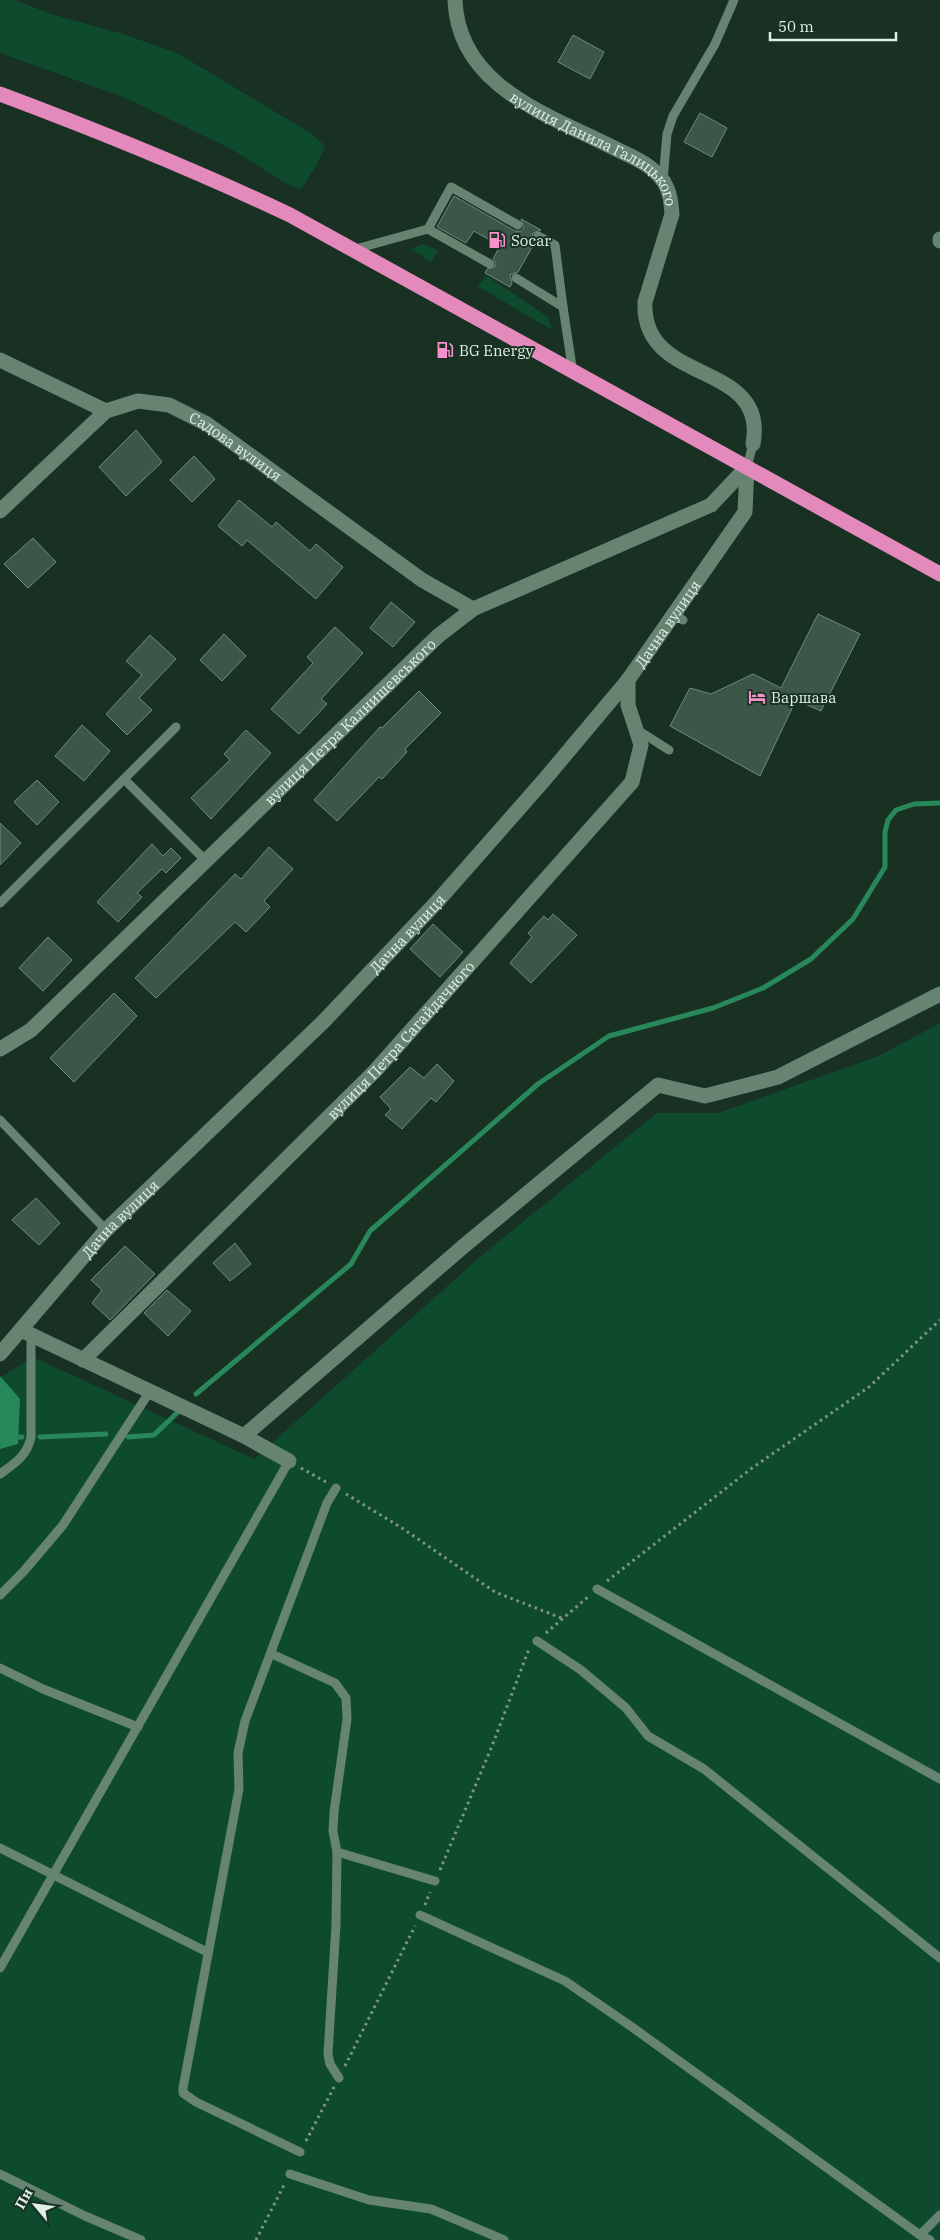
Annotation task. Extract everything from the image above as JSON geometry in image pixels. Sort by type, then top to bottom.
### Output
[{"type":"highway","points":[[0,94],[104,132],[192,169],[290,215],[940,574]]},
{"type":"street","name":"вулиця Данила Галицького","points":[[455,0],[458,28],[464,43],[489,79],[525,103],[646,164],[663,180],[671,200],[672,214],[646,296],[644,316],[659,346],[668,354],[723,384],[746,400],[756,422],[753,444]]},
{"type":"street","points":[[0,360],[106,411]]},
{"type":"street","name":"Садова вулиця","points":[[0,511],[106,411],[138,401],[169,404],[207,424],[422,580],[473,608]]},
{"type":"street","name":"вулиця Петра Калнишевського","points":[[0,1049],[31,1030],[438,636],[473,608],[711,505],[747,467]]},
{"type":"street","name":"Дачна вулиця","points":[[0,1354],[26,1332],[106,1230],[324,1021],[435,904],[545,779],[678,617],[745,512],[747,467]]},
{"type":"street","name":"вулиця Петра Сагайдачного","points":[[83,1360],[375,1071],[632,782],[641,745],[628,705],[628,680]]},
{"type":"street","points":[[244,1436],[465,1245],[658,1085],[705,1096],[778,1077],[940,994]]},
{"type":"street","points":[[26,1332],[244,1436],[289,1461]]},
{"type":"lane","points":[[663,180],[667,134],[671,121],[715,44],[734,0]]},
{"type":"lane","points":[[428,229],[451,187],[518,224]]},
{"type":"lane","points":[[351,250],[428,229],[490,264]]},
{"type":"lane","points":[[538,236],[555,245],[573,373]]},
{"type":"lane","points":[[516,278],[563,306]]},
{"type":"lane","points":[[747,467],[753,444]]},
{"type":"lane","points":[[0,903],[176,727]]},
{"type":"lane","points":[[636,729],[669,750]]},
{"type":"lane","points":[[124,779],[205,860]]},
{"type":"lane","points":[[0,1120],[106,1230]]},
{"type":"lane","points":[[0,1474],[21,1458],[28,1447],[31,1437],[26,1332]]},
{"type":"lane","points":[[0,1595],[62,1525],[150,1391]]},
{"type":"lane","points":[[0,1968],[289,1461]]},
{"type":"lane","points":[[300,2152],[196,2102],[183,2093],[207,1952],[239,1789],[239,1748],[250,1709],[324,1513],[336,1488]]},
{"type":"lane","points":[[597,1589],[940,1779]]},
{"type":"lane","points":[[537,1641],[581,1670],[626,1708],[648,1736],[704,1769],[940,1958]]},
{"type":"lane","points":[[272,1654],[336,1682],[345,1693],[347,1719],[333,1831],[337,1852],[336,1925],[328,2054],[330,2064],[339,2078]]},
{"type":"lane","points":[[0,1668],[43,1689],[138,1728]]},
{"type":"lane","points":[[0,1848],[207,1952]]},
{"type":"lane","points":[[337,1852],[435,1882]]},
{"type":"lane","points":[[420,1915],[565,1981],[632,2027],[920,2235],[930,2240]]},
{"type":"lane","points":[[0,2174],[85,2216],[141,2240]]},
{"type":"lane","points":[[290,2174],[369,2200],[431,2209],[504,2240]]},
{"type":"lane","points":[[920,2235],[940,2215]]},
{"type":"path","points":[[300,2152],[339,2078],[435,1882],[492,1746],[526,1652],[597,1589],[752,1468],[869,1387],[940,1320]]},
{"type":"path","points":[[289,1461],[402,1528],[495,1592],[564,1618]]},
{"type":"path","points":[[256,2240],[290,2174]]},
{"type":"shaded area","points":[[0,0],[15,0],[51,14],[123,34],[177,53],[312,134],[325,146],[317,164],[301,189],[289,185],[231,149],[126,98],[0,53]]},
{"type":"shaded area","points":[[422,244],[438,250],[431,262],[411,249]]},
{"type":"shaded area","points":[[487,276],[548,317],[552,330],[477,286]]},
{"type":"shaded area","points":[[940,1023],[940,2240],[0,2240],[0,1378],[33,1357],[254,1459],[481,1256],[657,1113],[718,1113],[879,1056]]},
{"type":"shaded area","points":[[0,1376],[20,1399],[18,1444],[0,1449]]},
{"type":"building","points":[[573,35],[604,52],[590,79],[558,62]]},
{"type":"building","points":[[700,113],[727,128],[712,157],[684,142]]},
{"type":"building","points":[[454,196],[515,231],[521,231],[524,228],[521,219],[541,230],[533,233],[532,237],[535,242],[518,272],[510,275],[512,283],[510,287],[485,273],[487,269],[495,267],[496,263],[493,259],[500,246],[474,231],[466,243],[437,227]]},
{"type":"building","points":[[136,430],[162,462],[126,496],[99,467]]},
{"type":"building","points":[[194,456],[215,479],[192,502],[170,480]]},
{"type":"building","points":[[239,500],[272,527],[276,522],[310,551],[316,544],[343,567],[316,599],[247,540],[242,546],[218,526]]},
{"type":"building","points":[[33,538],[56,562],[28,588],[4,564]]},
{"type":"building","points":[[391,602],[415,622],[393,647],[370,628]]},
{"type":"building","name":"Варшава","points":[[818,614],[860,634],[821,711],[796,700],[760,776],[670,726],[690,688],[711,694],[753,674],[781,688]]},
{"type":"building","points":[[335,627],[363,653],[321,699],[327,704],[299,734],[271,709],[313,663],[307,657]]},
{"type":"building","points":[[224,634],[246,656],[222,681],[200,660]]},
{"type":"building","points":[[150,635],[176,659],[139,698],[152,710],[127,735],[106,714],[142,675],[126,661]]},
{"type":"building","points":[[419,691],[441,713],[405,749],[407,752],[382,779],[379,777],[337,821],[314,800],[380,727],[382,728]]},
{"type":"building","points":[[82,725],[110,751],[84,781],[55,756]]},
{"type":"building","points":[[246,730],[271,753],[211,819],[191,798],[230,760],[224,754]]},
{"type":"building","points":[[37,780],[59,802],[37,825],[14,802]]},
{"type":"building","points":[[0,823],[21,843],[0,865]]},
{"type":"building","points":[[152,844],[163,856],[171,848],[181,858],[166,873],[162,869],[137,893],[142,897],[118,922],[97,902]]},
{"type":"building","points":[[269,847],[293,869],[264,901],[270,907],[246,932],[235,922],[156,998],[135,978],[235,874],[241,879]]},
{"type":"building","points":[[553,914],[577,935],[531,983],[510,963],[532,937],[528,933],[544,916],[548,920]]},
{"type":"building","points":[[433,924],[463,952],[440,977],[410,949]]},
{"type":"building","points":[[48,937],[72,960],[43,991],[19,968]]},
{"type":"building","points":[[114,993],[137,1016],[74,1082],[50,1058]]},
{"type":"building","points":[[437,1064],[454,1081],[436,1102],[431,1098],[402,1129],[385,1115],[391,1109],[380,1097],[410,1067],[424,1078]]},
{"type":"building","points":[[36,1198],[60,1223],[39,1245],[12,1220]]},
{"type":"building","points":[[235,1243],[251,1264],[230,1281],[213,1263]]},
{"type":"building","points":[[125,1246],[155,1274],[110,1320],[92,1303],[102,1290],[91,1280]]},
{"type":"building","points":[[167,1290],[191,1311],[168,1336],[144,1313]]},
{"type":"waterway","points":[[196,1394],[351,1264],[370,1231],[538,1084],[609,1036],[713,1008],[763,988],[811,959],[853,919],[885,867],[885,832],[888,820],[896,810],[914,804],[940,803]]},
{"type":"waterway","points":[[128,1437],[154,1435],[179,1411]]},
{"type":"waterway","points":[[40,1437],[106,1434]]},
{"type":"waterway","points":[[0,1438],[22,1437]]},
{"type":"place","name":"Socar","points":[[497,240]]},
{"type":"place","name":"BG Energy","points":[[445,350]]},
{"type":"place","name":"Варшава","points":[[757,697]]}]
